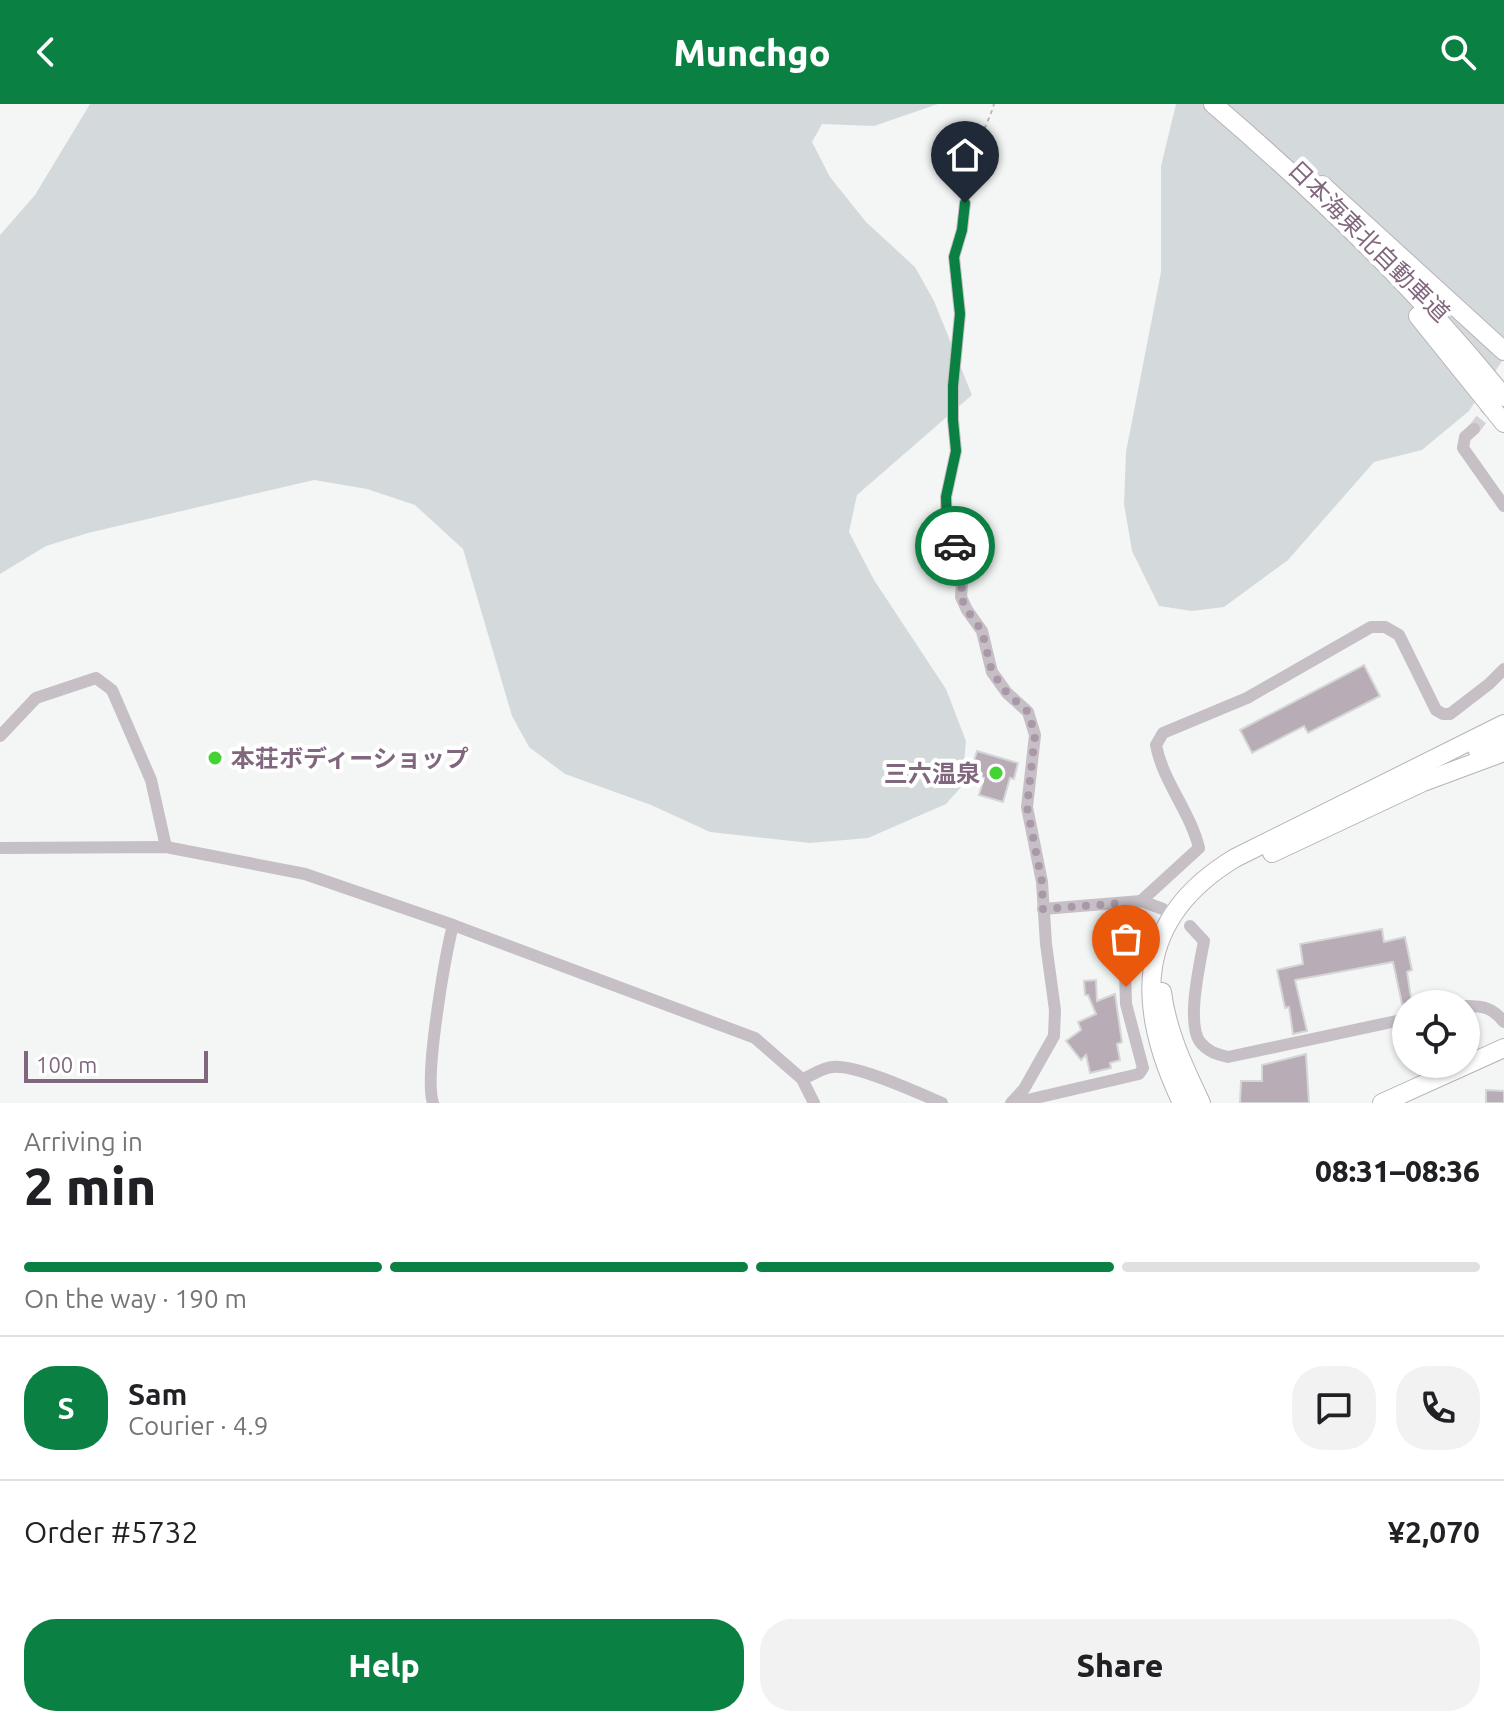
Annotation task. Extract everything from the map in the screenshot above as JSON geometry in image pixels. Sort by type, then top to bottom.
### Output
[{"type":"highway","points":[[1213,104],[1370,228],[1504,351]]},
{"type":"highway","name":"日本海東北自動車道","points":[[1226,104],[1380,249],[1456,329],[1504,386]]},
{"type":"highway","points":[[1276,154],[1451,334],[1504,397]]},
{"type":"highway","points":[[1276,154],[1426,325],[1504,423]]},
{"type":"highway","points":[[1453,748],[1504,710]]},
{"type":"highway","points":[[1182,1103],[1153,1024],[1150,991],[1155,954],[1175,910],[1199,883],[1235,858],[1504,724]]},
{"type":"highway","points":[[1423,782],[1504,738]]},
{"type":"highway","points":[[1201,1103],[1172,1039],[1161,989],[1166,954],[1176,929],[1202,895],[1242,867],[1423,782],[1504,752]]},
{"type":"highway","points":[[1382,1103],[1504,1048]]},
{"type":"street","points":[[965,203],[962,230],[954,257],[960,314],[953,386],[956,451],[946,497],[947,525],[963,568],[961,597],[982,631],[992,672],[1007,693],[1028,712],[1035,735],[1027,807],[1042,882],[1055,1010],[1054,1036],[1024,1089],[1012,1103]]},
{"type":"street","points":[[1474,429],[1465,437],[1463,448],[1504,506]]},
{"type":"street","points":[[1141,901],[1199,848],[1195,831],[1159,762],[1156,745],[1163,733],[1247,698],[1371,627],[1385,627],[1399,635],[1436,710],[1443,714],[1450,714],[1504,669]]},
{"type":"street","points":[[0,736],[36,698],[96,678],[112,690],[151,780],[166,847]]},
{"type":"street","points":[[0,848],[166,847],[305,874],[453,925],[755,1038],[802,1079],[814,1103]]},
{"type":"street","points":[[1043,909],[1141,901],[1163,909]]},
{"type":"street","points":[[1012,1103],[1139,1074],[1143,1068],[1126,1004],[1123,903]]},
{"type":"street","points":[[433,1103],[429,1093],[433,1053],[453,925]]},
{"type":"street","points":[[1190,926],[1204,941],[1195,986],[1196,1018],[1198,1040],[1211,1052],[1228,1057],[1392,1022]]},
{"type":"street","points":[[1480,1006],[1496,1012],[1504,1022]]},
{"type":"street","points":[[802,1079],[831,1067],[848,1069],[904,1086],[942,1103]]},
{"type":"path","points":[[965,203],[966,177],[974,147],[991,117],[994,104]]},
{"type":"shaded area","points":[[90,104],[938,104],[874,126],[822,124],[812,142],[830,177],[866,222],[915,267],[934,301],[972,395],[857,495],[849,532],[874,580],[946,689],[966,741],[962,786],[946,804],[868,838],[810,843],[710,832],[651,805],[565,774],[529,747],[512,716],[463,549],[415,505],[367,489],[314,480],[88,533],[46,546],[0,574],[0,235],[35,195]]},
{"type":"shaded area","points":[[1176,104],[1504,104],[1504,358],[1469,411],[1422,450],[1374,462],[1288,560],[1224,607],[1192,611],[1159,606],[1132,551],[1124,504],[1126,452],[1161,272],[1161,166]]},
{"type":"building","points":[[1364,665],[1380,696],[1308,733],[1304,726],[1252,753],[1240,730]]},
{"type":"building","points":[[977,751],[1018,763],[1003,802],[979,795],[984,778],[975,775],[978,766],[973,764]]},
{"type":"building","points":[[1382,929],[1384,942],[1405,937],[1412,970],[1407,972],[1410,990],[1399,990],[1393,962],[1295,980],[1307,1031],[1293,1034],[1289,1007],[1285,1008],[1277,970],[1303,964],[1300,944]]},
{"type":"building","points":[[1096,980],[1097,1001],[1115,994],[1122,1042],[1117,1044],[1120,1060],[1110,1063],[1111,1068],[1090,1073],[1086,1055],[1081,1060],[1066,1041],[1081,1030],[1078,1022],[1096,1014],[1088,995],[1085,995],[1084,981]]},
{"type":"building","points":[[1306,1054],[1309,1103],[1240,1103],[1241,1081],[1262,1081],[1262,1065]]},
{"type":"building","points":[[1486,1090],[1504,1091],[1504,1103],[1486,1103]]},
{"type":"tunnel","points":[[1474,429],[1495,402]]},
{"type":"way so far","points":[[955,546],[963,568],[961,597],[982,631],[992,672],[1007,693],[1028,712],[1035,735],[1027,807],[1042,882],[1043,909],[1123,903],[1126,987]]},
{"type":"place","name":"本荘ボディーショップ","points":[[215,758]]},
{"type":"place","name":"三六温泉","points":[[996,773]]},
{"type":"route","points":[[955,546],[947,525],[946,497],[956,451],[953,386],[960,314],[954,257],[962,230],[965,203]]}]
